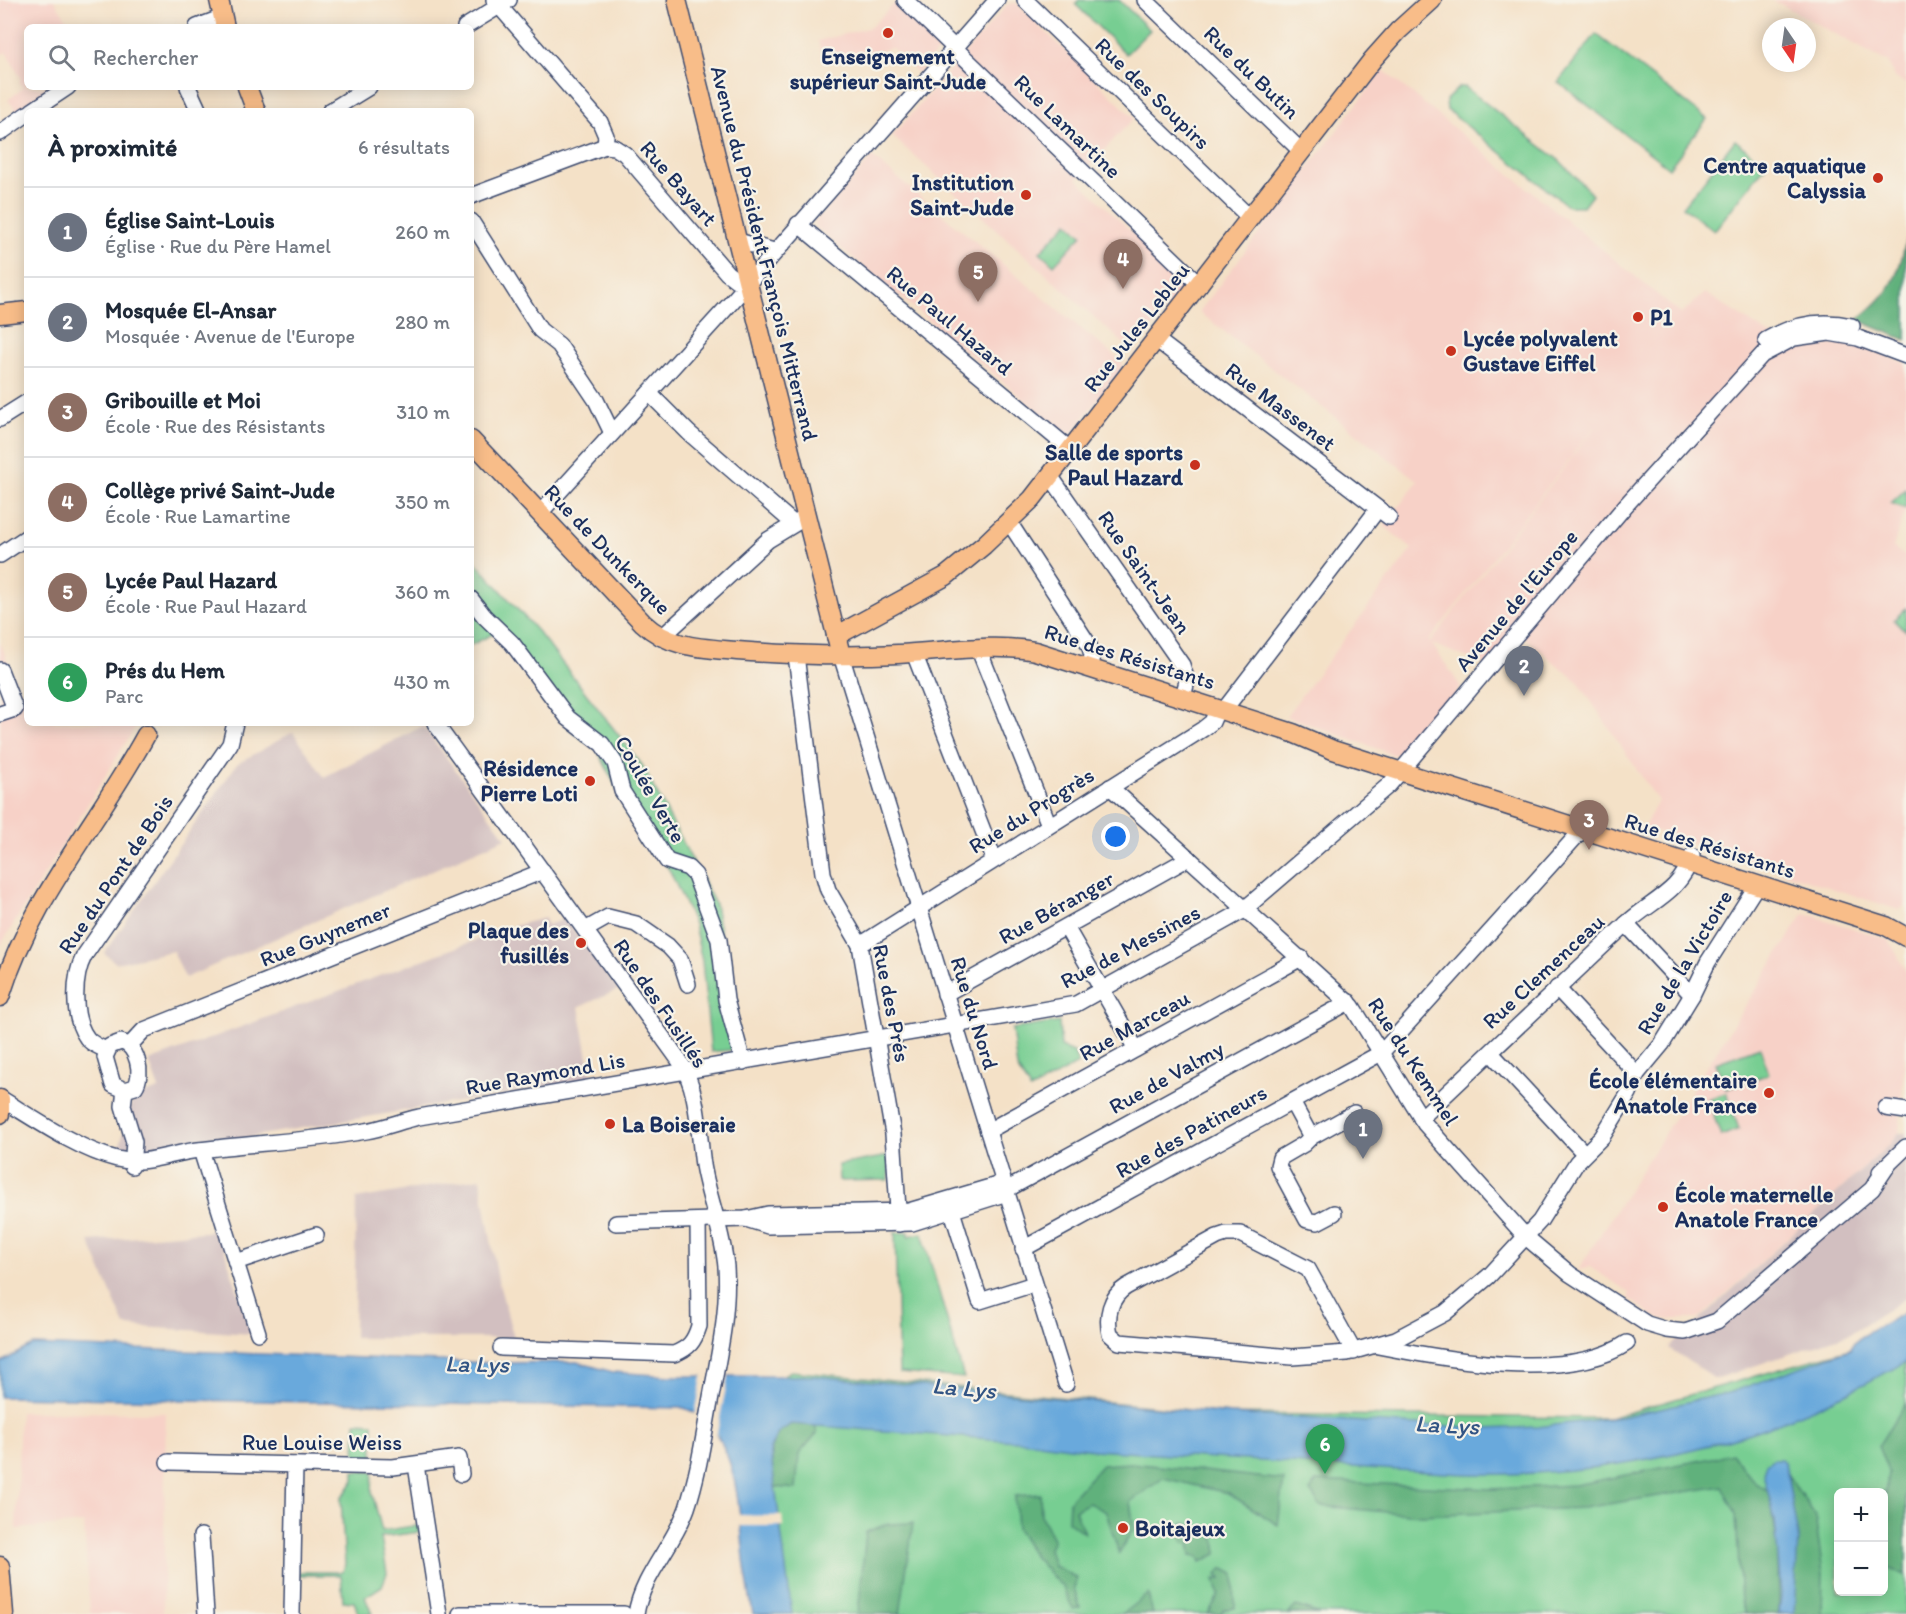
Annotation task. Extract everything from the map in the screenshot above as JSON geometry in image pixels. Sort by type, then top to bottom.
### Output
[{"type":"main road","name":"Avenue du Président François Mitterrand","points":[[677,0],[748,283],[800,521],[842,655]]},
{"type":"main road","name":"Rue Jules Lebleu","points":[[837,636],[937,581],[1009,522],[1052,477],[1382,47],[1432,0]]},
{"type":"main road","points":[[248,90],[255,108]]},
{"type":"main road","points":[[0,314],[24,308]]},
{"type":"main road","name":"Rue de Dunkerque","points":[[474,443],[643,623],[661,638],[687,646],[796,655],[842,655]]},
{"type":"main road","name":"Rue des Résistants","points":[[842,655],[1028,650],[1184,697],[1293,733],[1333,750],[1404,768],[1903,930]]},
{"type":"main road","points":[[0,969],[22,918],[44,878],[114,776],[151,729]]},
{"type":"main road","points":[[0,998],[19,944],[41,901],[151,729]]},
{"type":"main road","name":"Rue des Résistants","points":[[1404,768],[1582,830],[1690,860],[1757,885],[1903,930]]},
{"type":"main road","points":[[0,1098],[0,1116]]},
{"type":"main road","points":[[0,1566],[4,1614]]},
{"type":"street","name":"Rue Lamartine","points":[[905,0],[1200,285]]},
{"type":"street","points":[[540,513],[729,305],[774,251],[997,0]]},
{"type":"street","name":"Rue des Soupirs","points":[[1025,0],[1250,218]]},
{"type":"street","name":"Rue du Butin","points":[[1145,0],[1301,151]]},
{"type":"street","points":[[469,24],[500,2]]},
{"type":"street","name":"Rue Bayart","points":[[500,2],[600,122],[606,136],[605,146],[618,148],[625,154],[727,273],[736,280],[748,283]]},
{"type":"street","points":[[203,24],[222,15]]},
{"type":"street","points":[[36,108],[64,90]]},
{"type":"street","points":[[189,90],[198,108]]},
{"type":"street","points":[[335,108],[364,90]]},
{"type":"street","points":[[0,133],[24,116]]},
{"type":"street","points":[[474,195],[605,146]]},
{"type":"street","name":"Rue Paul Hazard","points":[[798,224],[1072,451]]},
{"type":"street","points":[[474,226],[540,330],[560,345],[596,400],[612,433]]},
{"type":"street","points":[[738,241],[774,251]]},
{"type":"street","name":"Avenue de l'Europe","points":[[1667,459],[1707,401],[1736,366],[1757,346],[1775,335],[1803,325],[1833,323],[1862,329],[1906,347]]},
{"type":"street","name":"Avenue de l'Europe","points":[[1404,768],[1667,459],[1750,365],[1767,351],[1785,342],[1811,334],[1839,334],[1858,338],[1906,356]]},
{"type":"street","name":"Rue Massenet","points":[[1157,340],[1383,513],[1221,709]]},
{"type":"street","points":[[649,393],[689,433],[800,521],[762,546],[661,638]]},
{"type":"street","points":[[0,419],[24,404]]},
{"type":"street","name":"Rue Saint-Jean","points":[[1052,477],[1182,665],[1187,681],[1184,697]]},
{"type":"street","points":[[1009,522],[1089,645],[1092,655],[1090,667]]},
{"type":"street","points":[[0,555],[24,539]]},
{"type":"street","name":"Coulée Verte","points":[[474,603],[512,643],[568,718],[602,744],[615,763],[622,791],[668,861],[688,868],[695,875],[719,940],[726,1000],[743,1062]]},
{"type":"street","points":[[979,650],[1049,825]]},
{"type":"street","points":[[915,653],[994,859]]},
{"type":"street","name":"Rue des Prés","points":[[796,655],[824,880],[860,945],[893,1134],[899,1218]]},
{"type":"street","name":"Rue du Nord","points":[[842,655],[1066,1384]]},
{"type":"street","points":[[0,670],[15,709],[1,714]]},
{"type":"street","name":"Rue du Progrès","points":[[860,945],[1206,727],[1221,709]]},
{"type":"street","name":"Rue du Pont de Bois","points":[[106,1050],[91,1042],[83,1031],[74,989],[78,969],[230,744],[234,726]]},
{"type":"street","name":"Rue des Fusillés","points":[[437,726],[685,1071],[693,1096],[706,1182],[724,1253],[727,1287],[719,1354],[701,1451],[682,1521],[643,1591],[636,1614]]},
{"type":"street","name":"Rue de Messines","points":[[685,1071],[1068,1007],[1103,990],[1246,909],[1381,792],[1404,768]]},
{"type":"street","name":"Rue du Kemmel","points":[[1110,787],[1349,1002],[1421,1118],[1526,1237],[1570,1274],[1640,1320],[1667,1330],[1685,1332],[1709,1325],[1872,1189],[1888,1166],[1906,1147]]},
{"type":"street","name":"Rue des Patineurs","points":[[1023,1249],[1381,1053],[1582,830]]},
{"type":"street","name":"Rue Béranger","points":[[945,994],[1190,858]]},
{"type":"street","name":"Rue Clemenceau","points":[[1421,1118],[1491,1053],[1499,1041],[1626,924],[1651,907],[1682,878],[1690,860]]},
{"type":"street","name":"Rue Guynemer","points":[[130,1045],[144,1030],[543,872]]},
{"type":"street","name":"Rue de la Victoire","points":[[1354,1352],[1308,1269],[1236,1233],[1217,1237],[1126,1287],[1117,1293],[1110,1309],[1110,1334],[1119,1342],[1292,1357],[1354,1352],[1378,1346],[1407,1334],[1456,1305],[1540,1221],[1584,1153],[1602,1137],[1629,1093],[1637,1074],[1662,1044],[1692,995],[1708,962],[1757,885]]},
{"type":"street","points":[[585,930],[608,917],[636,924],[677,955],[688,984]]},
{"type":"street","points":[[1626,924],[1692,995]]},
{"type":"street","points":[[1066,927],[1136,1049]]},
{"type":"street","name":"Rue Marceau","points":[[988,1131],[1301,958]]},
{"type":"street","points":[[1557,988],[1637,1074]]},
{"type":"street","name":"Rue de Valmy","points":[[1005,1189],[1349,1002]]},
{"type":"street","points":[[119,1042],[130,1045],[140,1077],[135,1087],[125,1090],[117,1088],[112,1082],[106,1061],[106,1050],[119,1042]]},
{"type":"street","points":[[1491,1053],[1584,1153]]},
{"type":"street","name":"Rue Raymond Lis","points":[[0,1116],[24,1121],[99,1161],[132,1164],[220,1148],[388,1127],[411,1119],[685,1071]]},
{"type":"street","points":[[125,1090],[123,1106],[134,1142],[132,1164]]},
{"type":"street","name":"Rue Raymond Lis","points":[[0,1098],[98,1153],[132,1164]]},
{"type":"street","points":[[1292,1102],[1311,1137]]},
{"type":"street","points":[[1886,1108],[1906,1111]]},
{"type":"street","points":[[1334,1213],[1317,1222],[1307,1220],[1278,1166],[1282,1156],[1354,1113]]},
{"type":"street","points":[[202,1153],[258,1334]]},
{"type":"street","points":[[899,1218],[912,1223],[952,1211],[1005,1189]]},
{"type":"street","points":[[616,1223],[746,1219],[768,1226],[899,1218],[918,1209],[1005,1189]]},
{"type":"street","points":[[952,1211],[980,1301],[1034,1284]]},
{"type":"street","points":[[501,1348],[674,1354],[688,1348],[695,1339],[699,1326],[698,1221]]},
{"type":"street","points":[[236,1262],[316,1236]]},
{"type":"street","points":[[1378,1346],[1462,1362],[1521,1365],[1586,1358],[1613,1351],[1627,1343]]},
{"type":"street","name":"Rue Louise Weiss","points":[[168,1462],[393,1467],[459,1458],[461,1474]]},
{"type":"street","points":[[291,1614],[295,1465]]},
{"type":"street","points":[[416,1465],[439,1614]]},
{"type":"street","points":[[201,1536],[206,1614]]},
{"type":"street","points":[[460,1614],[624,1614]]},
{"type":"shaded area","points":[[0,0],[54,0],[67,20],[66,24],[24,24],[24,90],[48,90],[17,111],[8,100],[23,88],[19,82],[21,78],[6,52],[0,55]]},
{"type":"shaded area","points":[[1773,0],[1906,0],[1906,84],[1894,77],[1889,63],[1816,23],[1816,18],[1806,18]]},
{"type":"shaded area","name":"Enseignement supérieur Saint-Jude","points":[[895,3],[939,46],[939,50],[918,73],[892,48],[824,63],[818,41],[871,27]]},
{"type":"shaded area","name":"Institution Saint-Jude","points":[[1016,3],[1134,118],[1077,179],[1183,281],[1184,285],[1133,352],[892,136],[1008,4]]},
{"type":"shaded area","points":[[1383,70],[1681,314],[1705,293],[1789,347],[1854,343],[1906,363],[1906,489],[1892,503],[1906,509],[1893,547],[1906,557],[1906,608],[1894,620],[1906,631],[1906,905],[1899,910],[1644,827],[1658,801],[1579,683],[1524,637],[1494,668],[1432,644],[1461,687],[1416,746],[1395,755],[1286,716],[1412,549],[1384,526],[1418,481],[1199,312]],"holes":[[[1595,427],[1430,643],[1429,641]]]},
{"type":"shaded area","points":[[872,157],[1122,362],[1122,368],[1071,434],[1066,434],[816,227],[815,222]]},
{"type":"shaded area","points":[[0,642],[24,705],[24,726],[136,726],[0,946]]},
{"type":"shaded area","points":[[423,726],[506,838],[185,978],[173,951],[116,963],[104,953],[237,764],[293,732],[324,777]]},
{"type":"shaded area","points":[[1804,913],[1889,940],[1906,971],[1906,1041],[1899,1133],[1891,1143],[1698,1319],[1659,1319],[1628,1298],[1630,1293],[1590,1267],[1578,1270]]},
{"type":"shaded area","points":[[545,918],[547,925],[565,919],[618,990],[579,1007],[592,1079],[155,1153],[119,1149],[133,1098],[159,1089],[149,1061],[517,925]]},
{"type":"shaded area","points":[[1899,1133],[1906,1133],[1906,1298],[1849,1334],[1715,1379],[1669,1348],[1891,1143]]},
{"type":"shaded area","points":[[480,1178],[498,1280],[514,1338],[354,1338],[356,1199]]},
{"type":"shaded area","points":[[218,1231],[252,1334],[125,1326],[89,1241]]},
{"type":"shaded area","points":[[20,1412],[166,1413],[163,1614],[90,1614],[84,1523],[16,1529]]},
{"type":"green space","points":[[1079,0],[1119,0],[1150,30],[1126,54],[1075,4]]},
{"type":"green space","points":[[1596,34],[1707,119],[1669,168],[1558,82]]},
{"type":"green space","points":[[1459,87],[1465,87],[1560,161],[1592,194],[1583,206],[1568,206],[1447,110],[1446,100]]},
{"type":"green space","points":[[1735,140],[1766,165],[1714,231],[1683,207]]},
{"type":"green space","points":[[1068,222],[1082,235],[1054,265],[1040,252]]},
{"type":"green space","points":[[1906,239],[1906,340],[1857,320],[1885,294],[1891,285],[1900,265]]},
{"type":"green space","points":[[1906,489],[1906,509],[1891,503]]},
{"type":"green space","points":[[474,560],[538,632],[642,765],[715,904],[741,1049],[711,1052],[702,961],[694,924],[670,871],[623,801],[597,749],[573,732],[495,633],[474,644]]},
{"type":"green space","points":[[1906,608],[1906,631],[1894,620]]},
{"type":"green space","points":[[1059,1022],[1061,1047],[1074,1052],[1078,1064],[1030,1090],[1017,1068],[1012,1029]]},
{"type":"green space","points":[[1760,1047],[1769,1074],[1726,1089],[1716,1063]]},
{"type":"green space","points":[[1726,1093],[1739,1129],[1721,1136],[1708,1099]]},
{"type":"green space","points":[[889,1156],[889,1180],[839,1181],[838,1165]]},
{"type":"green space","points":[[909,1232],[909,1236],[922,1233],[964,1378],[899,1373],[895,1233]]},
{"type":"green space","points":[[1906,1312],[1906,1614],[755,1614],[766,1384],[791,1371],[1231,1414],[1609,1418],[1850,1349]]},
{"type":"green space","points":[[1906,1403],[1905,1576],[1888,1568],[1887,1488],[1889,1474],[1878,1446]]},
{"type":"green space","points":[[356,1422],[373,1423],[373,1460],[355,1459]]},
{"type":"green space","points":[[797,1423],[815,1425],[817,1433],[799,1454],[796,1489],[775,1487],[772,1458],[774,1439],[786,1426]]},
{"type":"green space","points":[[1732,1454],[1755,1483],[1770,1492],[1778,1550],[1779,1614],[1745,1614],[1741,1602],[1736,1514],[1722,1486],[1583,1508],[1421,1515],[1320,1506],[1310,1491],[1317,1481],[1491,1489],[1575,1485]]},
{"type":"green space","points":[[1131,1463],[1284,1480],[1278,1525],[1228,1493],[1163,1478],[1130,1502],[1134,1528],[1119,1553],[1106,1512],[1089,1503],[1075,1510],[1084,1533],[1068,1521],[1069,1501],[1102,1465]]},
{"type":"green space","points":[[354,1471],[373,1472],[372,1492],[382,1531],[419,1525],[420,1532],[381,1537],[387,1573],[382,1586],[365,1597],[372,1614],[359,1614],[354,1602],[343,1601],[341,1575],[299,1575],[299,1572],[343,1572],[345,1564],[341,1499],[354,1480]]},
{"type":"green space","points":[[1787,1474],[1815,1515],[1823,1574],[1822,1614],[1794,1614],[1791,1501]]},
{"type":"green space","points":[[1040,1494],[1041,1516],[1053,1539],[1049,1549],[1054,1566],[1077,1578],[1074,1588],[1080,1607],[1073,1609],[1063,1588],[1034,1556],[1017,1529],[1015,1496]]},
{"type":"green space","points":[[913,1523],[900,1614],[858,1614],[866,1532],[887,1524]]},
{"type":"green space","points":[[1183,1523],[1203,1529],[1213,1535],[1216,1540],[1217,1554],[1201,1562],[1199,1557],[1191,1556],[1189,1543],[1183,1543],[1178,1527]]},
{"type":"green space","points":[[1222,1568],[1234,1574],[1235,1608],[1223,1610],[1221,1614],[1208,1614],[1219,1595],[1215,1579],[1221,1579],[1217,1575]]},
{"type":"green space","points":[[1148,1594],[1153,1614],[1123,1614],[1123,1613]]},
{"type":"green space","points":[[1296,1606],[1319,1614],[1288,1614]]},
{"type":"water","name":"La Lys","points":[[1906,1312],[1906,1362],[1833,1400],[1722,1442],[1630,1462],[1583,1469],[1536,1473],[1445,1473],[1094,1450],[1031,1442],[791,1424],[778,1433],[770,1449],[792,1614],[753,1614],[737,1495],[725,1451],[715,1433],[702,1418],[684,1408],[0,1397],[0,1363],[33,1345],[493,1363],[577,1362],[613,1372],[670,1376],[812,1376],[1231,1414],[1485,1429],[1538,1427],[1621,1417],[1732,1392],[1850,1349],[1860,1337]]},
{"type":"water","points":[[1773,1459],[1781,1459],[1785,1463],[1798,1537],[1794,1614],[1779,1614],[1781,1595],[1775,1520],[1763,1473],[1766,1464]]},
{"type":"pier","points":[[703,1372],[729,1372],[716,1438],[695,1415]]},
{"type":"pier","points":[[737,1515],[782,1516],[783,1526],[738,1526]]},
{"type":"place","name":"Enseignement supérieur Saint-Jude","points":[[888,33]]},
{"type":"place","name":"Centre aquatique Calyssia","points":[[1878,178]]},
{"type":"place","name":"Institution Saint-Jude","points":[[1026,195]]},
{"type":"place","name":"Collège privé Saint-Jude","points":[[1123,289]]},
{"type":"place","name":"Lycée Paul Hazard","points":[[978,302]]},
{"type":"place","name":"P1","points":[[1638,317]]},
{"type":"place","name":"Lycée polyvalent Gustave Eiffel","points":[[1451,351]]},
{"type":"place","name":"Salle de sports Paul Hazard","points":[[1195,465]]},
{"type":"place","name":"Mosquée El-Ansar","points":[[1524,696]]},
{"type":"place","name":"Résidence Pierre Loti","points":[[590,781]]},
{"type":"place","name":"Gribouille et Moi","points":[[1589,850]]},
{"type":"place","name":"Plaque des fusillés","points":[[581,943]]},
{"type":"place","name":"École élémentaire Anatole France","points":[[1769,1093]]},
{"type":"place","name":"La Boiseraie","points":[[610,1124]]},
{"type":"place","name":"Église Saint-Louis","points":[[1363,1159]]},
{"type":"place","name":"École maternelle Anatole France","points":[[1663,1207]]},
{"type":"place","name":"Prés du Hem","points":[[1325,1474]]},
{"type":"place","name":"Boitajeux","points":[[1123,1528]]}]
